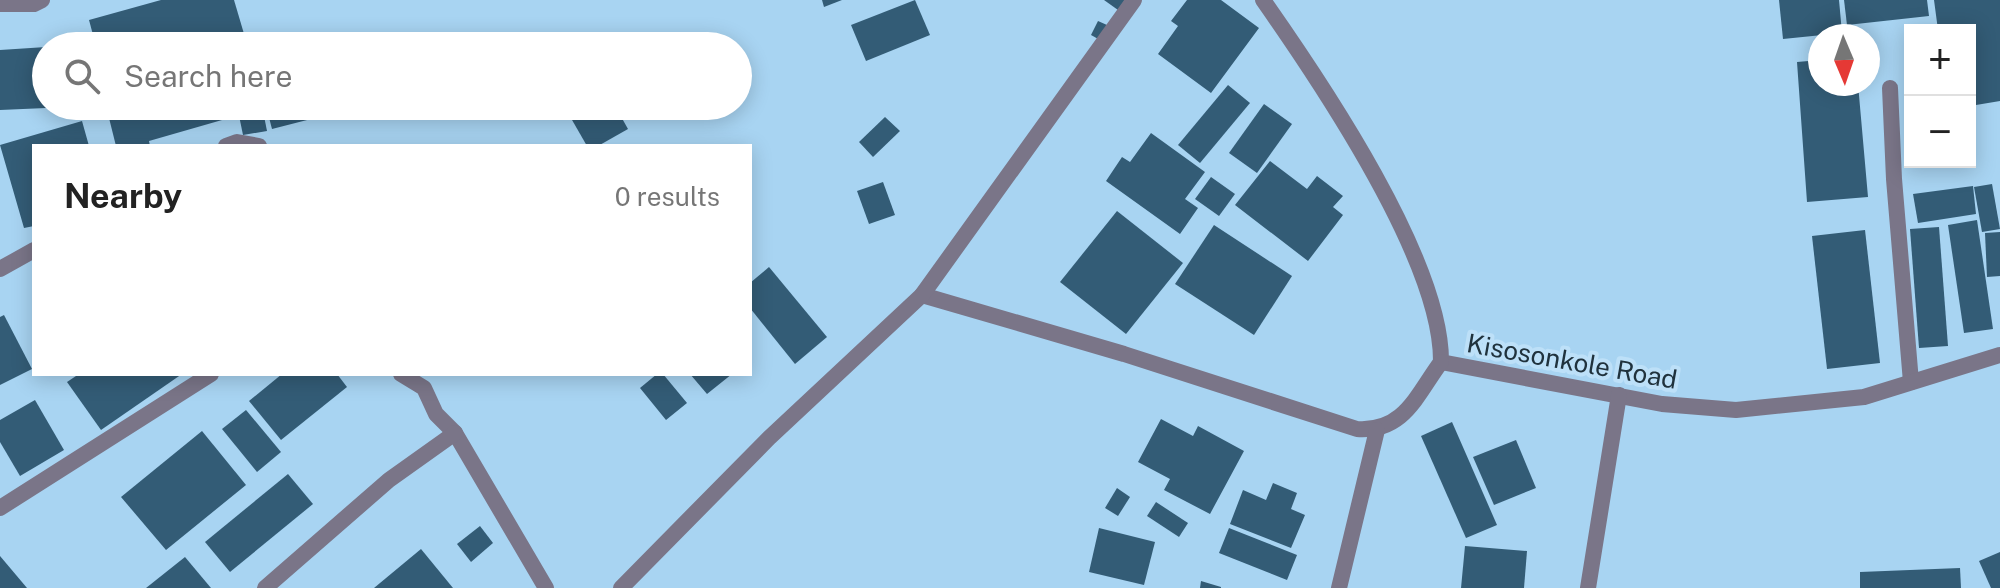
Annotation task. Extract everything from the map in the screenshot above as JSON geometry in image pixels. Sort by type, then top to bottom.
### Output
[{"type":"street","points":[[0,4],[34,4],[42,0]]},
{"type":"street","points":[[621,588],[769,438],[922,295],[1134,0]]},
{"type":"street","name":"Kisosonkole Road","points":[[1263,0],[1299,53],[1403,231],[1429,294],[1441,337],[1441,362],[1662,404],[1736,410],[1864,397],[2000,355]]},
{"type":"street","points":[[1890,88],[1894,179],[1911,382]]},
{"type":"street","points":[[232,144],[256,144]]},
{"type":"street","points":[[0,269],[32,251]]},
{"type":"street","points":[[922,295],[1124,354],[1357,429],[1377,430],[1399,420],[1441,362]]},
{"type":"street","points":[[0,508],[208,376]]},
{"type":"street","points":[[404,376],[424,388],[436,414],[455,433],[546,588]]},
{"type":"street","points":[[1588,588],[1619,395]]},
{"type":"street","points":[[1339,588],[1377,430]]},
{"type":"street","points":[[265,588],[389,480],[455,433]]},
{"type":"building","points":[[161,0],[234,0],[243,32],[92,32],[89,20]]},
{"type":"building","points":[[822,0],[842,0],[824,7]]},
{"type":"building","points":[[915,0],[930,35],[866,61],[851,25]]},
{"type":"building","points":[[1104,0],[1125,0],[1118,10]]},
{"type":"building","points":[[1187,0],[1221,0],[1259,28],[1211,93],[1158,54],[1178,26],[1171,21]]},
{"type":"building","points":[[1779,0],[1839,0],[1841,24],[1808,24],[1808,36],[1783,39]]},
{"type":"building","points":[[1844,0],[1927,0],[1929,16],[1847,24]]},
{"type":"building","points":[[1934,0],[2000,0],[2000,101],[1976,105],[1976,24],[1937,24]]},
{"type":"building","points":[[1098,21],[1107,25],[1100,40],[1091,35]]},
{"type":"building","points":[[32,48],[32,109],[0,110],[0,50]]},
{"type":"building","points":[[1808,61],[1808,96],[1859,96],[1868,197],[1807,202],[1797,62]]},
{"type":"building","points":[[1228,85],[1250,103],[1200,163],[1178,145]]},
{"type":"building","points":[[1264,104],[1292,124],[1257,173],[1229,153]]},
{"type":"building","points":[[885,117],[900,131],[873,157],[859,142]]},
{"type":"building","points":[[110,120],[222,120],[149,141],[150,144],[116,144]]},
{"type":"building","points":[[240,120],[265,120],[267,131],[243,135]]},
{"type":"building","points":[[270,120],[307,120],[272,129]]},
{"type":"building","points":[[572,120],[623,120],[628,129],[602,144],[586,144]]},
{"type":"building","points":[[82,121],[88,144],[32,144],[32,226],[24,228],[0,145]]},
{"type":"building","points":[[1151,133],[1205,172],[1185,199],[1198,208],[1180,234],[1106,181],[1122,157],[1130,162]]},
{"type":"building","points":[[1270,161],[1307,189],[1317,176],[1343,196],[1333,207],[1343,215],[1308,261],[1235,205]]},
{"type":"building","points":[[1211,177],[1235,194],[1219,216],[1195,199]]},
{"type":"building","points":[[883,182],[895,215],[869,224],[857,191]]},
{"type":"building","points":[[1992,184],[2000,229],[1982,232],[1974,187]]},
{"type":"building","points":[[1973,186],[1976,214],[1918,223],[1913,194]]},
{"type":"building","points":[[1117,211],[1183,263],[1126,334],[1060,282]]},
{"type":"building","points":[[1977,220],[1993,329],[1964,333],[1948,225]]},
{"type":"building","points":[[1214,225],[1292,276],[1254,335],[1175,284]]},
{"type":"building","points":[[1939,227],[1948,346],[1919,348],[1910,229]]},
{"type":"building","points":[[1865,230],[1880,363],[1827,369],[1812,236]]},
{"type":"building","points":[[2000,232],[2000,276],[1987,277],[1985,233]]},
{"type":"building","points":[[769,267],[827,337],[795,364],[752,310],[752,281]]},
{"type":"building","points":[[4,315],[32,369],[0,385],[0,317]]},
{"type":"building","points":[[76,376],[179,376],[101,430],[67,382]]},
{"type":"building","points":[[280,376],[339,376],[347,387],[281,440],[249,401]]},
{"type":"building","points":[[655,376],[665,376],[687,403],[666,420],[640,388]]},
{"type":"building","points":[[692,376],[730,376],[707,394]]},
{"type":"building","points":[[35,400],[64,450],[20,476],[0,442],[0,420]]},
{"type":"building","points":[[246,410],[281,452],[257,472],[222,429]]},
{"type":"building","points":[[1161,419],[1193,436],[1198,426],[1244,451],[1210,514],[1164,490],[1170,479],[1138,462]]},
{"type":"building","points":[[1452,422],[1497,525],[1466,538],[1421,436]]},
{"type":"building","points":[[202,431],[246,485],[166,550],[121,497]]},
{"type":"building","points":[[1516,440],[1536,488],[1494,505],[1473,457]]},
{"type":"building","points":[[288,474],[313,504],[230,572],[205,542]]},
{"type":"building","points":[[1273,483],[1297,493],[1291,509],[1305,515],[1291,548],[1230,524],[1243,490],[1266,500]]},
{"type":"building","points":[[1117,488],[1130,497],[1118,516],[1105,508]]},
{"type":"building","points":[[1156,502],[1188,523],[1179,537],[1147,516]]},
{"type":"building","points":[[480,526],[493,543],[471,562],[457,544]]},
{"type":"building","points":[[1099,528],[1155,542],[1144,585],[1089,572]]},
{"type":"building","points":[[1229,528],[1297,555],[1287,580],[1219,553]]},
{"type":"building","points":[[1465,546],[1527,551],[1524,588],[1461,588]]},
{"type":"building","points":[[421,549],[453,588],[374,588]]},
{"type":"building","points":[[2000,552],[2000,588],[1991,588],[1979,561]]},
{"type":"building","points":[[0,556],[27,588],[0,588]]},
{"type":"building","points":[[185,557],[211,588],[146,588]]},
{"type":"building","points":[[1960,568],[1961,588],[1860,588],[1860,572]]},
{"type":"building","points":[[1201,581],[1221,587],[1221,588],[1200,588]]}]
